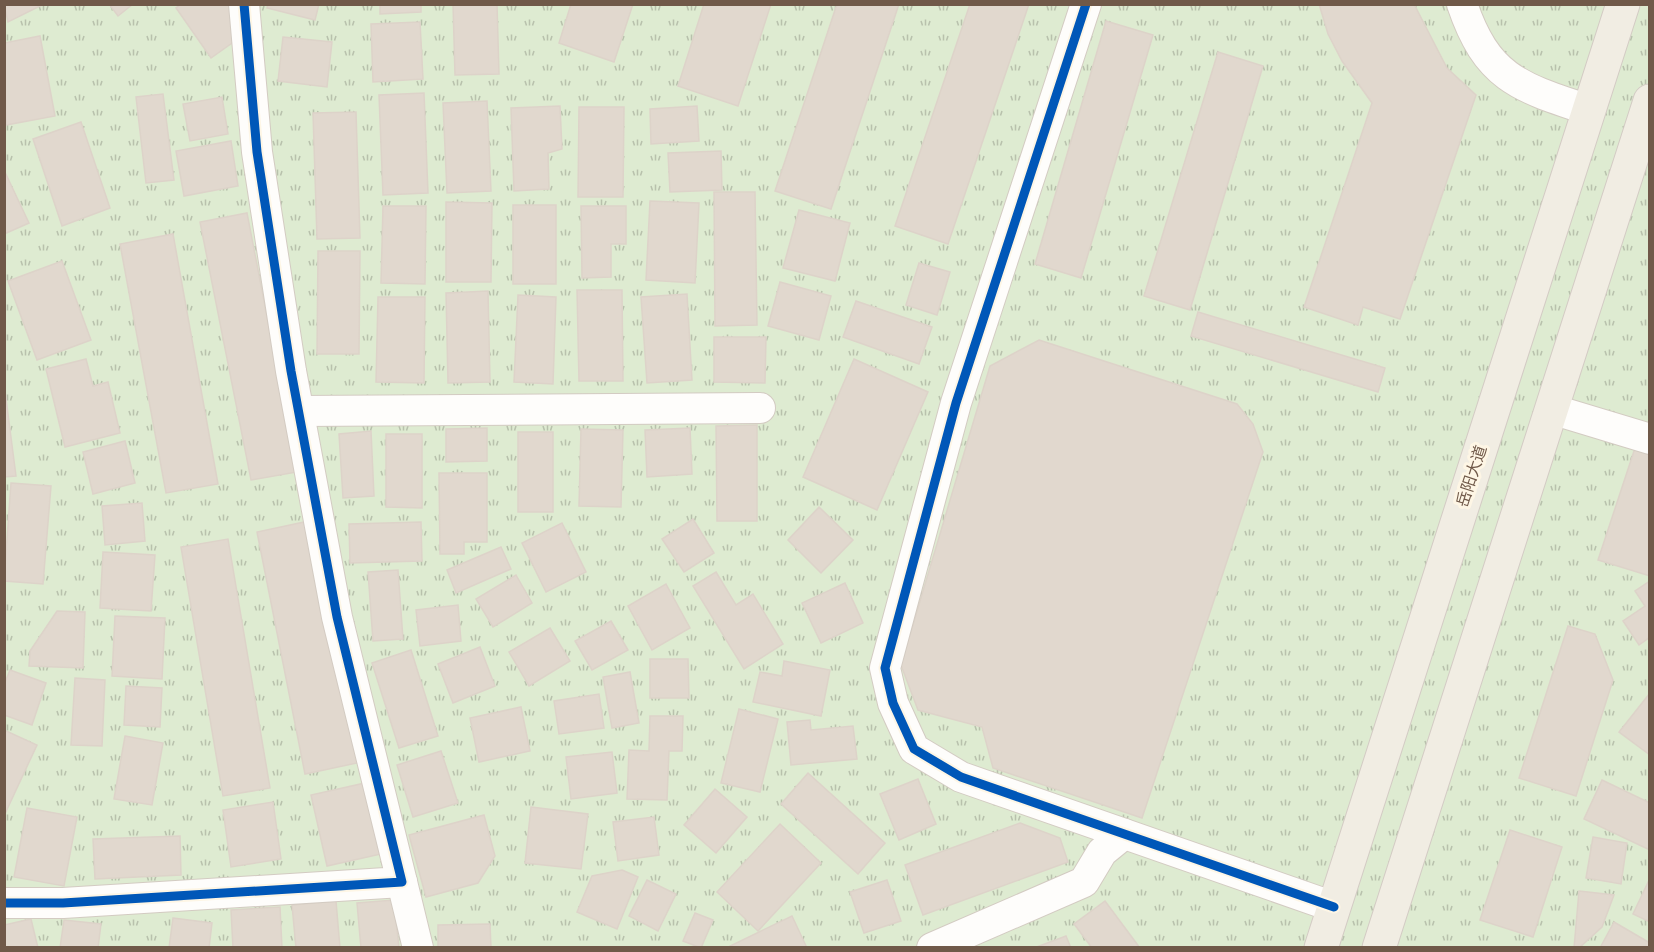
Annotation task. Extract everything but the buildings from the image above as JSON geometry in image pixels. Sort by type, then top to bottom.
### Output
[{"type":"main road","name":"岳阳大道","points":[[1321,948],[1623,4]]},
{"type":"main road","points":[[1379,948],[1650,101]]},
{"type":"street","points":[[244,4],[257,152],[299,411],[337,617],[418,948]]},
{"type":"street","points":[[1086,4],[956,403],[885,668],[893,703],[914,749],[961,777],[1334,907]]},
{"type":"street","points":[[1462,4],[1473,36],[1502,73],[1536,93],[1589,110]]},
{"type":"street","points":[[299,411],[760,408]]},
{"type":"street","points":[[1551,410],[1650,439]]},
{"type":"street","points":[[932,948],[1084,882],[1102,852],[1124,834]]},
{"type":"street","points":[[4,903],[63,903],[402,882]]},
{"type":"green space","points":[[5,5],[1649,5],[1649,947],[5,947]]},
{"type":"cycle path","points":[[4,903],[63,903],[402,882],[337,617],[291,371],[257,152],[244,4]]},
{"type":"cycle path","points":[[1086,4],[956,403],[885,668],[893,703],[914,749],[961,777],[1334,907]]}]
